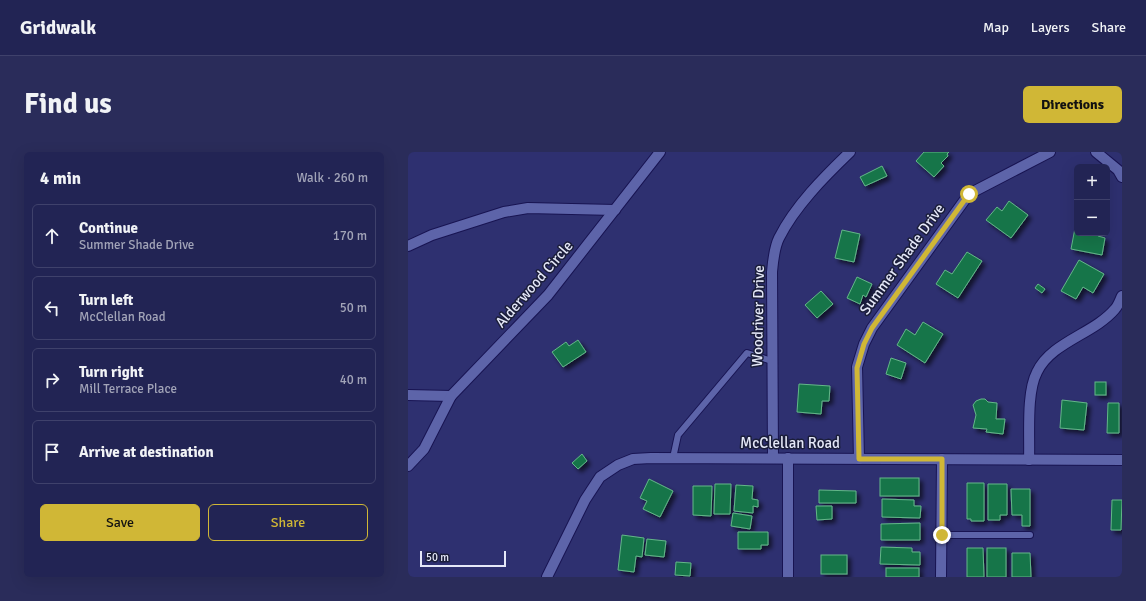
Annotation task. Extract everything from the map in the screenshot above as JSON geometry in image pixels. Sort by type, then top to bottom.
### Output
[{"type":"street","name":"Alderwood Circle","points":[[408,466],[424,449],[451,396],[548,295],[660,152]]},
{"type":"street","name":"Woodriver Drive","points":[[773,458],[772,272],[774,254],[779,239],[807,198],[826,175],[850,152]]},
{"type":"street","name":"Summer Shade Drive","points":[[859,459],[857,368],[864,344],[872,328],[969,194],[1050,152]]},
{"type":"street","points":[[1096,152],[1118,170],[1122,177]]},
{"type":"street","points":[[408,246],[432,234],[504,212],[528,208],[615,210]]},
{"type":"street","points":[[1029,460],[1031,392],[1037,372],[1051,354],[1102,322],[1116,308],[1122,296]]},
{"type":"street","points":[[408,395],[451,396]]},
{"type":"street","points":[[788,458],[788,577]]},
{"type":"street","name":"McClellan Road","points":[[547,577],[585,500],[600,477],[618,465],[633,459],[788,458],[1122,460]]},
{"type":"street","points":[[941,577],[942,459]]},
{"type":"lane","points":[[673,458],[678,434],[747,353],[772,361]]},
{"type":"lane","points":[[942,535],[1030,535]]},
{"type":"building","points":[[924,152],[949,152],[947,154],[948,156],[941,163],[944,166],[934,177],[916,161]]},
{"type":"building","points":[[882,166],[887,176],[865,186],[860,177]]},
{"type":"building","points":[[1009,201],[1028,215],[1011,238],[986,220],[997,207],[1002,211]]},
{"type":"building","points":[[842,230],[860,234],[854,262],[835,258]]},
{"type":"building","points":[[1074,233],[1074,236],[1098,236],[1105,238],[1102,255],[1071,249]]},
{"type":"building","points":[[967,252],[982,261],[958,298],[936,284],[945,270],[952,274]]},
{"type":"building","points":[[1079,260],[1104,274],[1093,293],[1083,287],[1076,299],[1061,291]]},
{"type":"building","points":[[857,277],[872,284],[866,297],[863,295],[860,304],[847,298]]},
{"type":"building","points":[[1038,284],[1045,289],[1042,293],[1035,288]]},
{"type":"building","points":[[821,291],[833,304],[817,318],[805,305]]},
{"type":"building","points":[[923,322],[943,334],[925,363],[897,345],[906,329],[915,335]]},
{"type":"building","points":[[578,340],[586,352],[563,367],[552,352],[566,342],[569,346]]},
{"type":"building","points":[[891,358],[906,363],[901,379],[886,374]]},
{"type":"building","points":[[1095,382],[1106,382],[1106,395],[1095,395]]},
{"type":"building","points":[[799,384],[830,386],[829,401],[822,401],[821,414],[797,412]]},
{"type":"building","points":[[985,399],[988,402],[997,403],[996,419],[1005,419],[1003,434],[986,432],[987,429],[973,428],[976,415],[973,405],[976,401]]},
{"type":"building","points":[[1062,400],[1087,403],[1084,430],[1060,428]]},
{"type":"building","points":[[1108,403],[1119,403],[1119,433],[1107,433]]},
{"type":"building","points":[[582,454],[587,461],[578,469],[572,463]]},
{"type":"building","points":[[880,478],[919,478],[919,496],[880,496]]},
{"type":"building","points":[[649,479],[673,491],[660,517],[643,509],[647,501],[640,498]]},
{"type":"building","points":[[967,483],[984,483],[984,521],[971,521],[971,519],[967,519]]},
{"type":"building","points":[[715,484],[731,484],[730,514],[714,514]]},
{"type":"building","points":[[988,484],[1007,484],[1007,515],[1000,515],[1000,520],[988,520]]},
{"type":"building","points":[[736,485],[753,486],[752,499],[758,500],[758,507],[753,506],[753,513],[734,511]]},
{"type":"building","points":[[693,486],[712,486],[711,516],[693,515]]},
{"type":"building","points":[[1011,489],[1030,489],[1030,526],[1022,526],[1022,515],[1012,515]]},
{"type":"building","points":[[819,490],[856,491],[856,503],[819,503]]},
{"type":"building","points":[[882,499],[914,500],[914,506],[921,506],[920,518],[882,517]]},
{"type":"building","points":[[1112,500],[1122,500],[1121,530],[1111,530]]},
{"type":"building","points":[[816,506],[832,506],[832,519],[817,520]]},
{"type":"building","points":[[733,513],[752,516],[750,529],[731,526]]},
{"type":"building","points":[[920,523],[920,540],[881,540],[881,524]]},
{"type":"building","points":[[738,532],[768,532],[768,545],[761,545],[761,549],[738,549]]},
{"type":"building","points":[[622,535],[644,538],[642,557],[636,556],[634,572],[618,570]]},
{"type":"building","points":[[647,539],[666,541],[664,557],[645,555]]},
{"type":"building","points":[[881,547],[912,548],[912,552],[920,552],[920,565],[880,564]]},
{"type":"building","points":[[967,548],[983,548],[984,577],[967,577]]},
{"type":"building","points":[[987,548],[1006,548],[1006,577],[987,577]]},
{"type":"building","points":[[1012,553],[1030,553],[1031,577],[1012,577]]},
{"type":"building","points":[[821,555],[847,555],[847,574],[821,574]]},
{"type":"building","points":[[676,562],[691,563],[690,576],[675,575]]},
{"type":"building","points":[[886,568],[919,568],[919,577],[886,577]]},
{"type":"route","points":[[942,535],[942,459],[859,459],[857,368],[864,344],[872,328],[969,194]]}]
